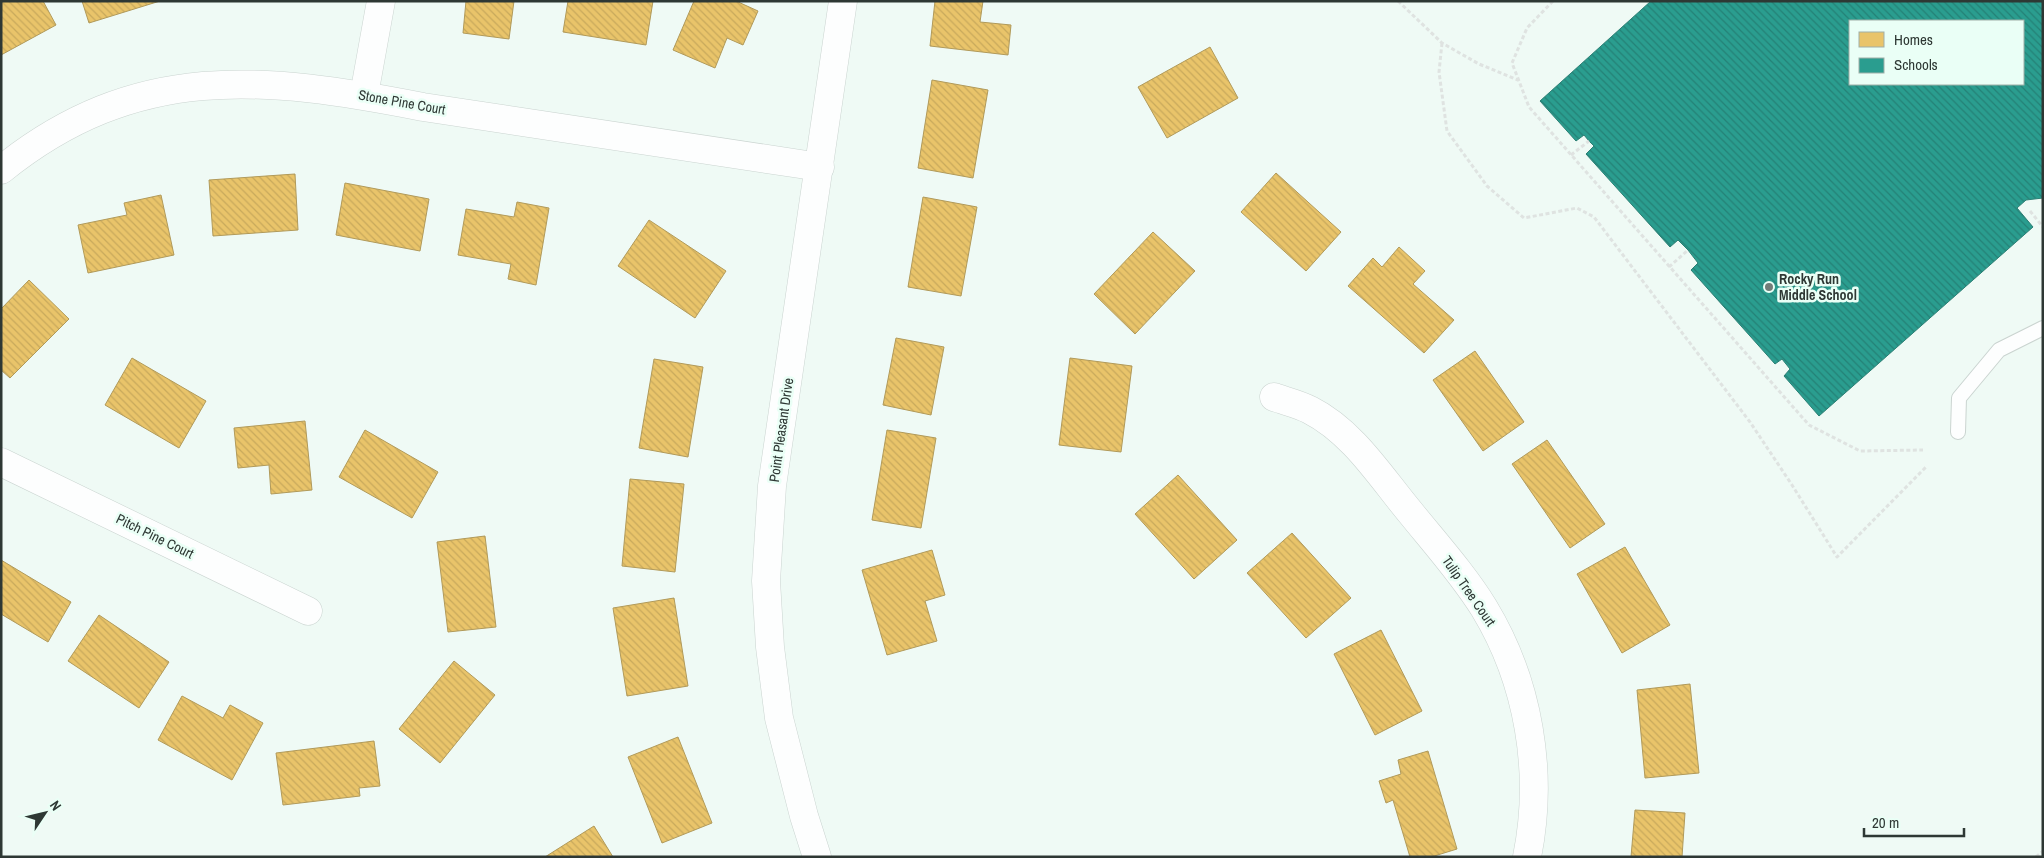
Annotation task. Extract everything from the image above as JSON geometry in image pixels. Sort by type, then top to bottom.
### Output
[{"type":"street","points":[[364,95],[381,1]]},
{"type":"street","name":"Point Pleasant Drive","points":[[817,857],[804,816],[779,718],[770,647],[766,581],[772,486],[843,1]]},
{"type":"street","name":"Stone Pine Court","points":[[1,170],[55,131],[92,112],[125,100],[165,90],[201,85],[266,84],[364,95],[423,107],[820,167]]},
{"type":"street","name":"Tulip Tree Court","points":[[1274,397],[1310,410],[1350,438],[1460,574],[1498,633],[1510,660],[1527,716],[1534,774],[1532,834],[1527,857]]},
{"type":"street","name":"Pitch Pine Court","points":[[1,462],[308,611]]},
{"type":"lane","points":[[1958,432],[1959,398],[1999,350],[2043,328]]},
{"type":"path","points":[[1398,1],[1442,43],[1479,64],[1518,80]]},
{"type":"path","points":[[1553,1],[1527,28],[1512,63],[1529,107],[1809,425],[1860,451],[1923,450]]},
{"type":"path","points":[[1442,43],[1439,72],[1447,131],[1487,186],[1524,218],[1576,208],[1594,217],[1750,422],[1837,557],[1926,467]]},
{"type":"path","points":[[1572,155],[1589,140]]},
{"type":"path","points":[[2030,212],[2043,227]]},
{"type":"path","points":[[1669,266],[1688,250]]},
{"type":"path","points":[[2036,857],[2043,851]]},
{"type":"building: Homes","points":[[1,1],[43,1],[56,25],[1,55]]},
{"type":"building: Homes","points":[[82,1],[160,1],[89,23]]},
{"type":"building: Homes","points":[[466,1],[514,1],[509,39],[463,33]]},
{"type":"building: Homes","points":[[568,1],[653,1],[646,45],[563,32]]},
{"type":"building: Homes","points":[[694,1],[736,1],[758,11],[743,45],[727,38],[715,68],[673,50]]},
{"type":"building: Homes","points":[[935,1],[983,1],[980,22],[1011,25],[1008,55],[930,46]]},
{"type":"building: Homes","points":[[1210,47],[1238,98],[1167,138],[1138,87]]},
{"type":"building: Homes","points":[[932,80],[988,90],[973,178],[918,168]]},
{"type":"building: Homes","points":[[1276,173],[1341,232],[1306,271],[1241,212]]},
{"type":"building: Homes","points":[[295,174],[298,230],[213,236],[209,180]]},
{"type":"building: Homes","points":[[345,183],[429,199],[420,251],[336,235]]},
{"type":"building: Homes","points":[[161,195],[174,255],[88,273],[78,225],[127,215],[124,203]]},
{"type":"building: Homes","points":[[923,197],[977,207],[961,296],[908,287]]},
{"type":"building: Homes","points":[[517,202],[549,208],[536,285],[508,279],[511,264],[458,255],[466,209],[514,217]]},
{"type":"building: Homes","points":[[649,220],[726,271],[695,318],[618,266]]},
{"type":"building: Homes","points":[[1153,232],[1195,271],[1135,334],[1094,294]]},
{"type":"building: Homes","points":[[1399,247],[1425,271],[1413,284],[1454,320],[1424,353],[1348,286],[1373,258],[1382,267]]},
{"type":"building: Homes","points":[[29,280],[69,319],[10,378],[1,370],[1,309]]},
{"type":"building: Homes","points":[[896,338],[944,347],[931,415],[883,405]]},
{"type":"building: Homes","points":[[1475,351],[1524,422],[1483,451],[1433,380]]},
{"type":"building: Homes","points":[[132,358],[206,401],[179,448],[105,405]]},
{"type":"building: Homes","points":[[1070,358],[1132,366],[1121,452],[1059,445]]},
{"type":"building: Homes","points":[[654,359],[703,367],[688,457],[639,448]]},
{"type":"building: Homes","points":[[305,421],[312,490],[271,494],[269,465],[238,468],[234,428]]},
{"type":"building: Homes","points":[[365,430],[438,472],[412,518],[339,477]]},
{"type":"building: Homes","points":[[887,430],[936,438],[921,528],[872,520]]},
{"type":"building: Homes","points":[[1547,440],[1605,524],[1570,548],[1512,464]]},
{"type":"building: Homes","points":[[1178,475],[1237,540],[1194,579],[1135,514]]},
{"type":"building: Homes","points":[[630,479],[684,484],[675,572],[622,566]]},
{"type":"building: Homes","points":[[1292,533],[1351,598],[1306,638],[1247,573]]},
{"type":"building: Homes","points":[[485,536],[496,627],[448,632],[437,542]]},
{"type":"building: Homes","points":[[1625,547],[1670,625],[1622,653],[1577,574]]},
{"type":"building: Homes","points":[[932,550],[945,595],[925,601],[937,641],[887,655],[862,570]]},
{"type":"building: Homes","points":[[1,560],[71,602],[48,642],[1,614]]},
{"type":"building: Homes","points":[[674,598],[688,686],[627,696],[613,608]]},
{"type":"building: Homes","points":[[99,615],[169,662],[139,708],[68,661]]},
{"type":"building: Homes","points":[[1381,630],[1422,711],[1375,735],[1334,654]]},
{"type":"building: Homes","points":[[454,661],[495,695],[440,763],[399,729]]},
{"type":"building: Homes","points":[[1690,684],[1699,773],[1645,778],[1637,690]]},
{"type":"building: Homes","points":[[182,696],[223,718],[230,705],[263,723],[232,780],[158,740]]},
{"type":"building: Homes","points":[[678,737],[712,823],[662,843],[628,757]]},
{"type":"building: Homes","points":[[374,741],[380,786],[359,788],[360,796],[283,805],[276,753]]},
{"type":"building: Homes","points":[[1428,751],[1457,849],[1431,857],[1410,857],[1393,800],[1386,803],[1379,781],[1401,774],[1398,760]]},
{"type":"building: Homes","points":[[1635,810],[1685,813],[1682,857],[1631,857]]},
{"type":"building: Homes","points":[[594,826],[613,857],[545,857]]},
{"type":"building: Schools","points":[[1651,1],[2043,1],[2043,198],[2026,200],[2017,208],[2033,227],[1819,416],[1784,376],[1790,369],[1782,359],[1775,364],[1691,270],[1698,263],[1688,250],[1678,240],[1670,247],[1586,154],[1594,146],[1584,135],[1576,141],[1540,101]]},
{"type":"place","name":"Rocky Run Middle School","points":[[1769,287]]}]
